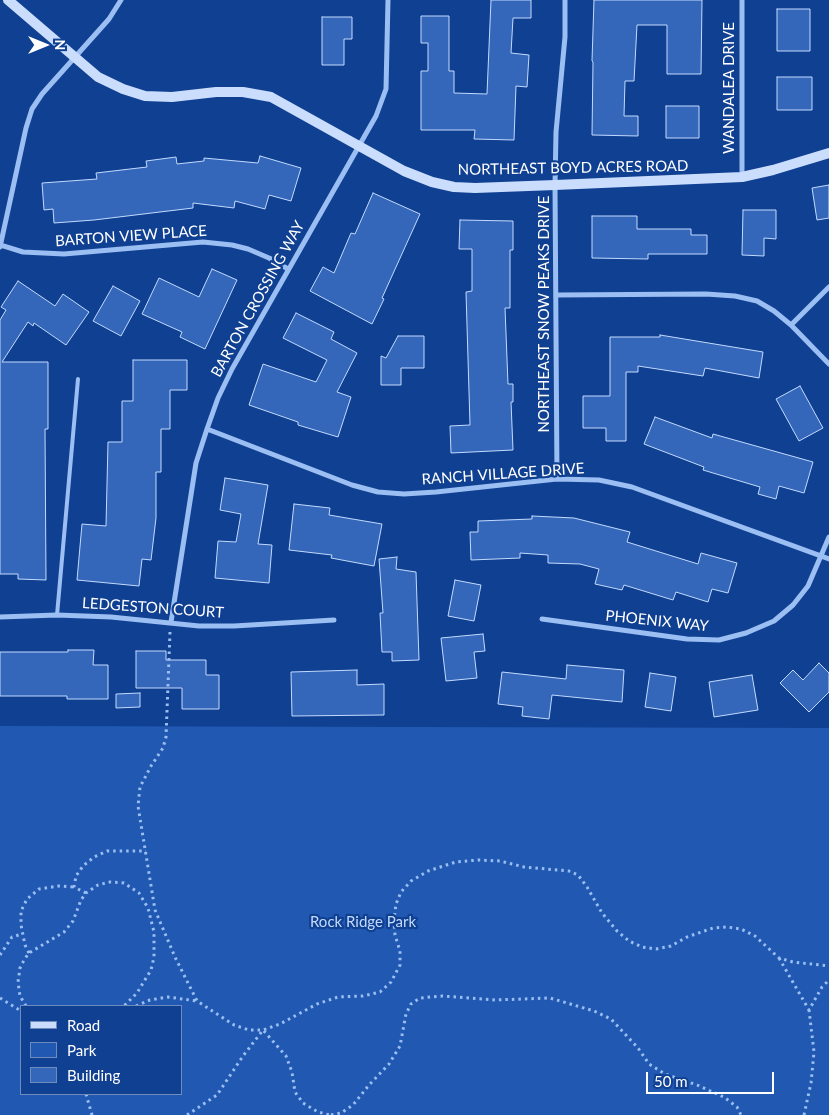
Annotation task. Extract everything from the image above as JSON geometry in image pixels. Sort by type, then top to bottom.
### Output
[{"type":"street","name":"NORTHEAST BOYD ACRES ROAD","points":[[8,0],[98,76],[123,89],[145,96],[172,97],[216,92],[244,92],[271,97],[404,171],[432,182],[454,187],[475,188],[742,177],[829,153]]},
{"type":"street","points":[[0,246],[26,128],[32,109],[42,94],[109,18],[121,0]]},
{"type":"street","name":"BARTON CROSSING WAY","points":[[171,622],[196,463],[206,428],[232,369],[376,116],[386,89],[388,0]]},
{"type":"street","name":"NORTHEAST SNOW PEAKS DRIVE","points":[[557,479],[555,185],[556,132],[564,37],[565,0]]},
{"type":"street","name":"WANDALEA DRIVE","points":[[742,0],[742,177]]},
{"type":"street","name":"BARTON VIEW PLACE","points":[[0,246],[23,252],[64,254],[203,242],[248,249],[288,269]]},
{"type":"street","points":[[791,325],[829,287]]},
{"type":"street","points":[[557,295],[706,294],[735,296],[756,301],[774,311],[791,325],[829,364]]},
{"type":"street","name":"RANCH VILLAGE DRIVE","points":[[206,428],[352,485],[378,492],[404,494],[557,479],[599,480],[632,487],[829,559]]},
{"type":"street","name":"PHOENIX WAY","points":[[542,619],[687,639],[719,640],[746,633],[774,621],[793,605],[808,586],[829,537]]},
{"type":"street","name":"LEDGESTON COURT","points":[[0,616],[57,615],[111,617],[200,626],[234,626],[334,620]]},
{"type":"lane","points":[[57,615],[78,380]]},
{"type":"path","points":[[171,622],[166,737],[163,748],[140,787],[138,806],[154,910],[197,1001]]},
{"type":"path","points":[[74,887],[76,876],[82,866],[94,857],[107,851],[146,851]]},
{"type":"path","points":[[138,1005],[150,1000],[168,997],[197,1001],[234,1025],[249,1030],[263,1030],[280,1024],[317,1004],[338,997],[363,996],[380,992],[391,982],[400,965],[400,951],[395,935],[394,920],[396,904],[401,892],[411,881],[428,871],[456,862],[478,860],[569,871],[578,875],[602,913],[629,942],[642,947],[656,949],[671,946],[687,937],[712,928],[727,927],[741,929],[755,936],[779,958],[809,1010],[814,1052],[811,1084],[804,1115]]},
{"type":"path","points":[[25,1005],[20,996],[18,982],[20,968],[29,953],[64,932],[73,921],[81,900],[86,893],[105,883],[124,884],[139,893],[150,912],[153,922],[155,944],[151,970],[137,993],[125,1005]]},
{"type":"path","points":[[29,953],[22,934],[21,911],[27,899],[39,888],[58,886],[74,887],[86,893]]},
{"type":"path","points":[[150,912],[154,910]]},
{"type":"path","points":[[0,955],[12,937],[22,934]]},
{"type":"path","points":[[779,958],[793,962],[829,966]]},
{"type":"path","points":[[809,1010],[822,987],[829,980]]},
{"type":"path","points":[[263,1030],[286,1056],[296,1092],[303,1103],[318,1112],[330,1115],[342,1113],[353,1105],[389,1064],[400,1046],[406,1014],[411,1004],[420,998],[442,996],[495,1000],[550,998],[594,1011],[611,1019],[638,1048],[649,1064],[664,1074],[697,1085],[724,1097],[737,1107],[741,1115]]},
{"type":"path","points":[[0,998],[20,1010]]},
{"type":"path","points":[[186,1115],[217,1095],[263,1030]]},
{"type":"path","points":[[86,1095],[92,1115]]},
{"type":"green space","name":"Rock Ridge Park","points":[[0,726],[829,728],[829,1115],[0,1115]]},
{"type":"building","points":[[491,0],[531,0],[531,18],[513,18],[511,53],[529,55],[527,87],[516,86],[514,140],[474,139],[475,130],[421,130],[421,71],[428,71],[428,43],[421,43],[421,16],[449,16],[449,71],[454,71],[454,93],[487,94]]},
{"type":"building","points":[[594,0],[702,0],[701,74],[667,74],[667,25],[637,25],[634,81],[625,81],[624,116],[638,116],[638,136],[592,135]]},
{"type":"building","points":[[777,9],[810,9],[810,51],[777,51]]},
{"type":"building","points":[[322,17],[352,17],[352,39],[344,39],[344,65],[322,65]]},
{"type":"building","points":[[777,77],[812,77],[812,110],[777,110]]},
{"type":"building","points":[[666,106],[699,106],[699,138],[666,138]]},
{"type":"building","points":[[260,156],[301,168],[291,201],[269,195],[265,209],[235,201],[234,208],[193,203],[193,208],[54,223],[53,209],[44,210],[42,183],[97,179],[96,173],[147,167],[146,161],[176,157],[177,164],[204,161],[204,158],[258,163]]},
{"type":"building","points":[[829,185],[829,218],[817,220],[812,188]]},
{"type":"building","points":[[373,193],[420,214],[372,324],[310,291],[323,267],[334,273],[351,233],[355,234]]},
{"type":"building","points":[[743,210],[776,210],[776,239],[764,238],[764,256],[742,255]]},
{"type":"building","points":[[592,216],[637,216],[637,229],[691,229],[691,235],[707,235],[707,254],[648,254],[648,259],[592,258]]},
{"type":"building","points":[[460,220],[513,221],[513,250],[510,250],[510,308],[505,308],[508,384],[513,384],[513,402],[511,402],[513,450],[451,453],[450,426],[470,425],[466,292],[472,291],[472,249],[459,249]]},
{"type":"building","points":[[212,269],[237,280],[205,349],[180,337],[182,332],[142,314],[159,278],[199,297]]},
{"type":"building","points":[[18,281],[55,306],[63,294],[89,312],[66,345],[34,323],[33,326],[28,322],[2,362],[48,362],[48,429],[45,429],[46,580],[18,579],[18,574],[0,574],[0,320],[6,310],[1,307]]},
{"type":"building","points":[[113,286],[140,301],[121,336],[93,321]]},
{"type":"building","points":[[296,313],[334,332],[331,339],[357,353],[337,392],[351,397],[338,437],[298,425],[298,422],[249,405],[263,364],[316,382],[327,360],[283,338]]},
{"type":"building","points":[[660,335],[763,352],[759,378],[705,368],[703,376],[638,366],[638,372],[626,372],[626,441],[606,441],[606,428],[583,428],[583,396],[610,396],[610,337],[660,337]]},
{"type":"building","points":[[398,336],[424,336],[424,368],[401,368],[401,385],[381,385],[381,356],[386,358]]},
{"type":"building","points":[[133,360],[187,360],[187,390],[170,390],[170,429],[161,429],[161,472],[156,472],[156,518],[151,560],[142,559],[139,586],[77,580],[82,524],[106,526],[108,442],[122,442],[122,401],[133,401]]},
{"type":"building","points":[[800,386],[823,428],[799,441],[776,399]]},
{"type":"building","points":[[655,417],[712,438],[713,434],[813,462],[804,493],[779,486],[776,499],[758,494],[760,487],[703,470],[704,467],[644,444]]},
{"type":"building","points":[[225,478],[268,485],[258,544],[272,545],[269,583],[215,578],[218,541],[236,542],[241,514],[220,510]]},
{"type":"building","points":[[294,504],[330,508],[329,515],[382,524],[374,566],[331,558],[332,555],[289,550]]},
{"type":"building","points":[[532,516],[574,518],[630,532],[627,542],[698,564],[701,553],[737,563],[728,593],[712,589],[708,602],[676,592],[673,600],[624,585],[622,590],[595,584],[599,569],[580,564],[548,563],[548,555],[520,553],[520,558],[471,560],[470,532],[478,532],[478,521],[532,519]]},
{"type":"building","points":[[397,557],[396,569],[416,572],[419,660],[392,661],[392,652],[382,652],[380,613],[383,613],[379,559]]},
{"type":"building","points":[[455,580],[481,585],[474,621],[448,616]]},
{"type":"building","points":[[483,634],[485,651],[474,652],[477,678],[446,681],[441,638]]},
{"type":"building","points":[[68,650],[94,650],[93,665],[108,665],[108,699],[67,699],[67,696],[0,696],[0,652],[68,652]]},
{"type":"building","points":[[136,651],[166,651],[166,660],[206,660],[206,675],[219,675],[219,709],[182,709],[182,688],[136,688]]},
{"type":"building","points":[[819,663],[829,673],[829,692],[809,712],[780,683],[793,670],[803,680]]},
{"type":"building","points":[[567,665],[624,670],[622,702],[552,695],[549,719],[522,716],[523,707],[498,704],[502,672],[566,679]]},
{"type":"building","points":[[357,670],[357,685],[384,684],[384,715],[292,716],[291,672]]},
{"type":"building","points":[[650,673],[676,677],[671,711],[645,707]]},
{"type":"building","points":[[752,675],[758,710],[714,717],[709,682]]},
{"type":"building","points":[[140,693],[140,707],[116,708],[116,694]]}]
